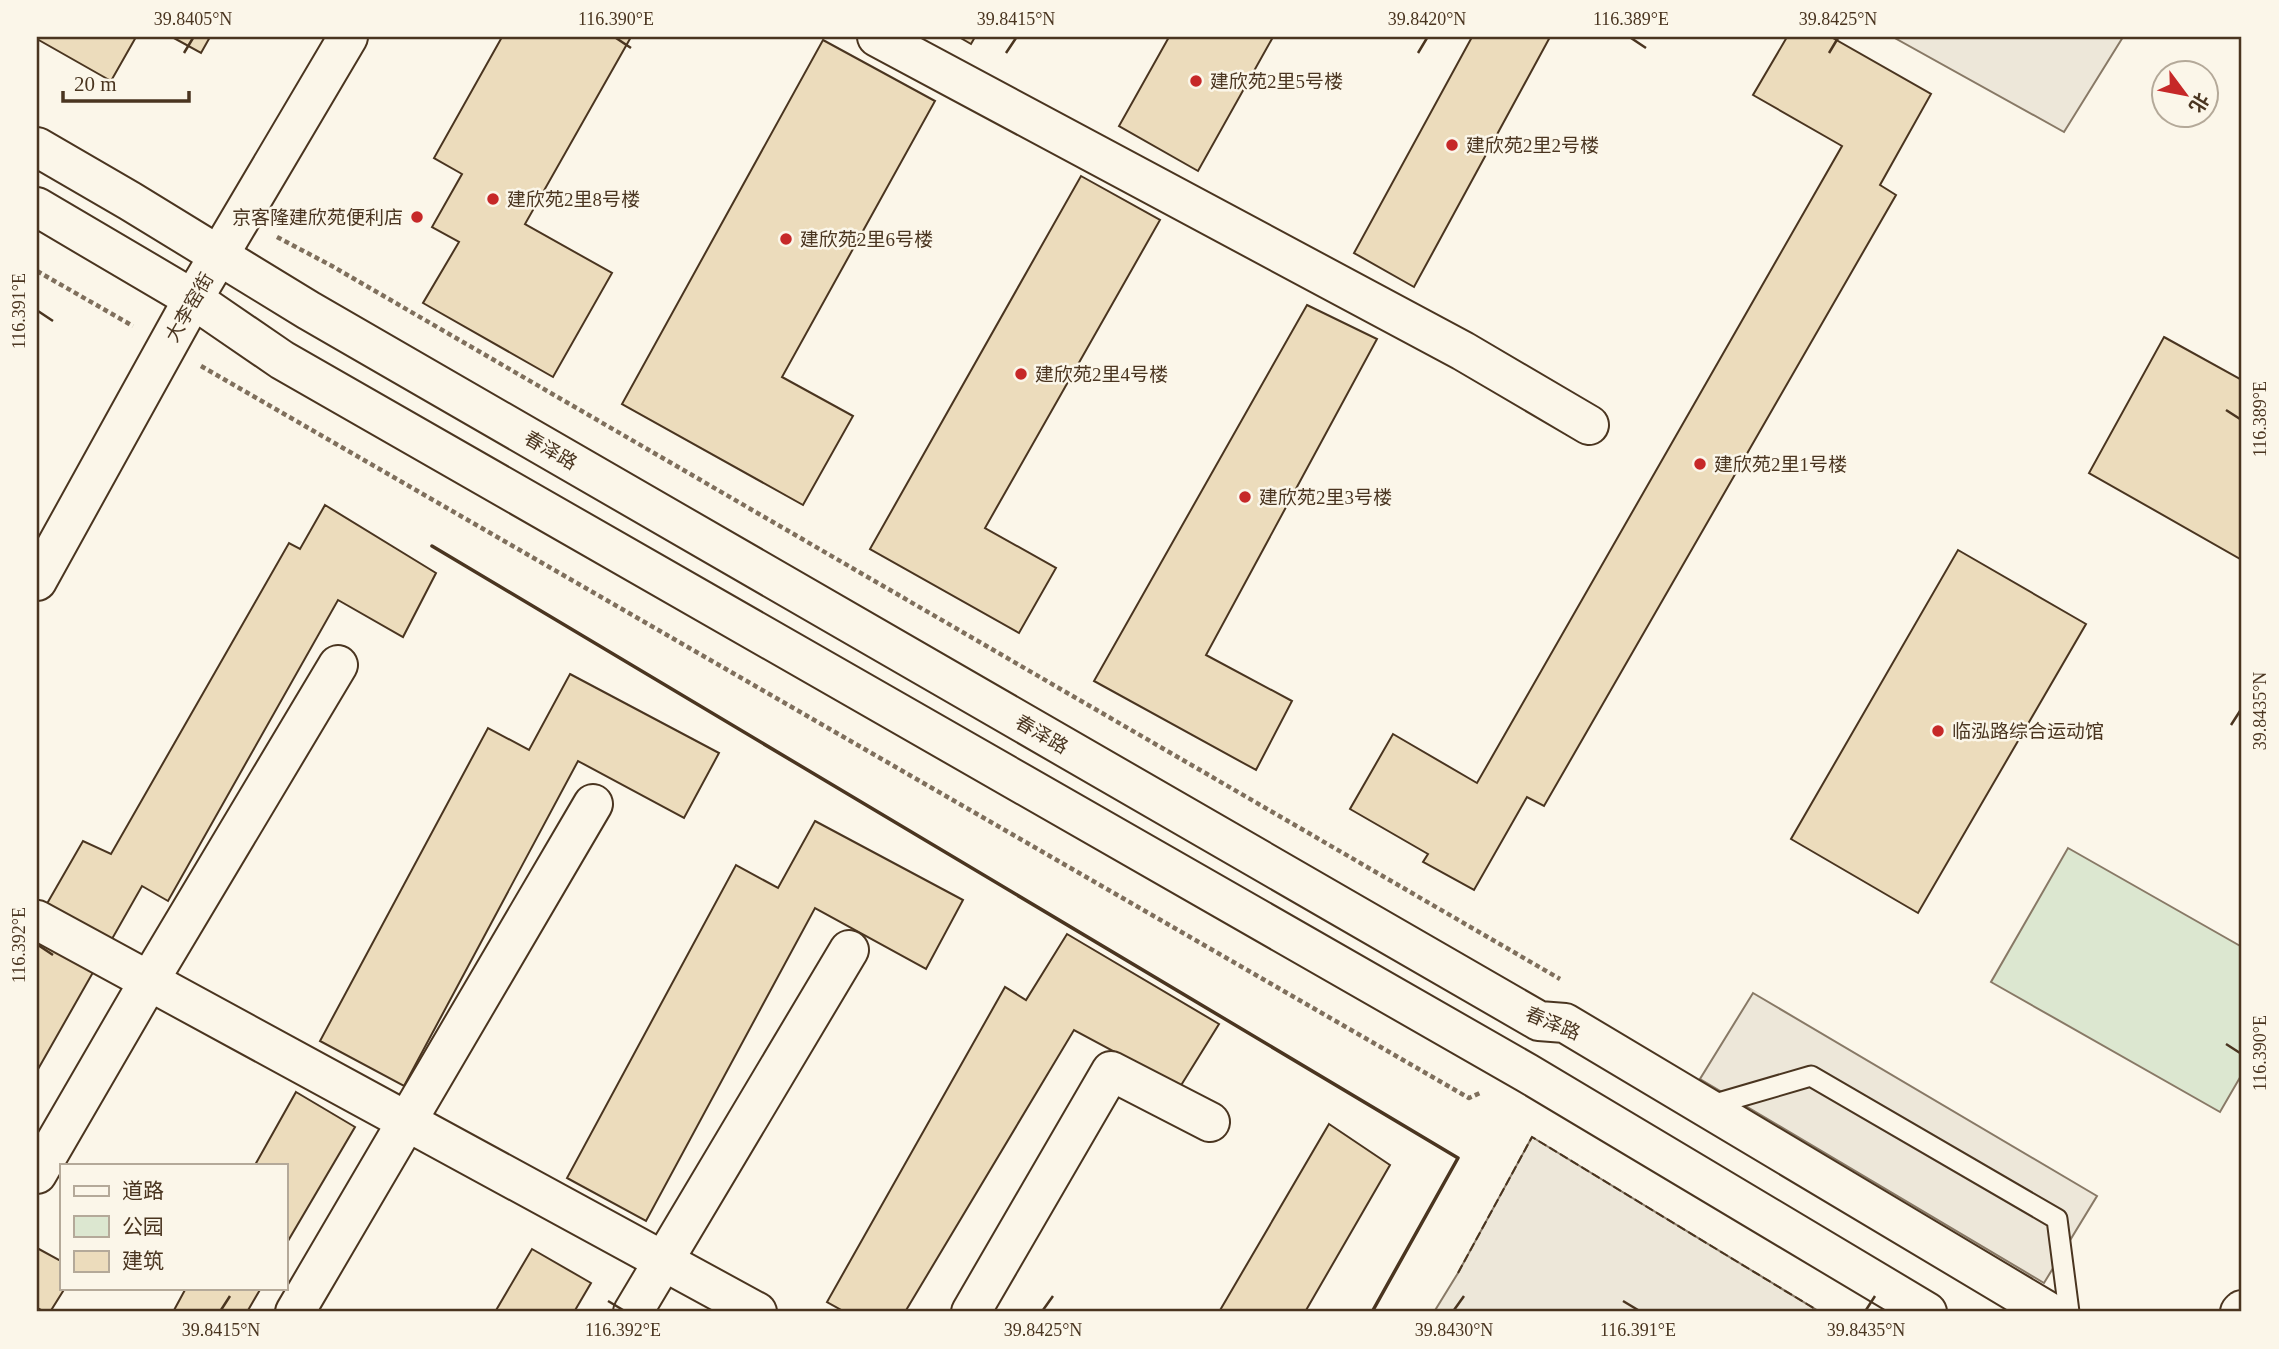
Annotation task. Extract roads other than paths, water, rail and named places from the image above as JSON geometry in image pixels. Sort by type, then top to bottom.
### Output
[{"type":"street","name":"大李窑街","points":[[37,580],[193,299],[348,37]]},
{"type":"street","points":[[877,37],[1463,351],[1589,425]]},
{"type":"street","name":"春泽路","points":[[37,147],[308,310],[1539,1021],[1565,1023],[2049,1312]]},
{"type":"street","points":[[37,207],[193,299],[282,360],[1527,1073],[1927,1312]]},
{"type":"street","points":[[37,1174],[338,665]]},
{"type":"street","points":[[295,1312],[593,804]]},
{"type":"street","points":[[37,920],[757,1312]]},
{"type":"street","points":[[633,1312],[849,950]]},
{"type":"street","points":[[971,1312],[1111,1071],[1210,1122]]},
{"type":"lane","points":[[1704,1107],[1811,1076],[2057,1219],[2069,1312]]},
{"type":"place","name":"建欣苑2里5号楼","points":[[1196,81]]},
{"type":"place","name":"建欣苑2里2号楼","points":[[1452,145]]},
{"type":"place","name":"建欣苑2里8号楼","points":[[493,199]]},
{"type":"place","name":"京客隆建欣苑便利店","points":[[417,217]]},
{"type":"place","name":"建欣苑2里6号楼","points":[[786,239]]},
{"type":"place","name":"建欣苑2里4号楼","points":[[1021,374]]},
{"type":"place","name":"建欣苑2里1号楼","points":[[1700,464]]},
{"type":"place","name":"建欣苑2里3号楼","points":[[1245,497]]},
{"type":"place","name":"临泓路综合运动馆","points":[[1938,731]]}]
